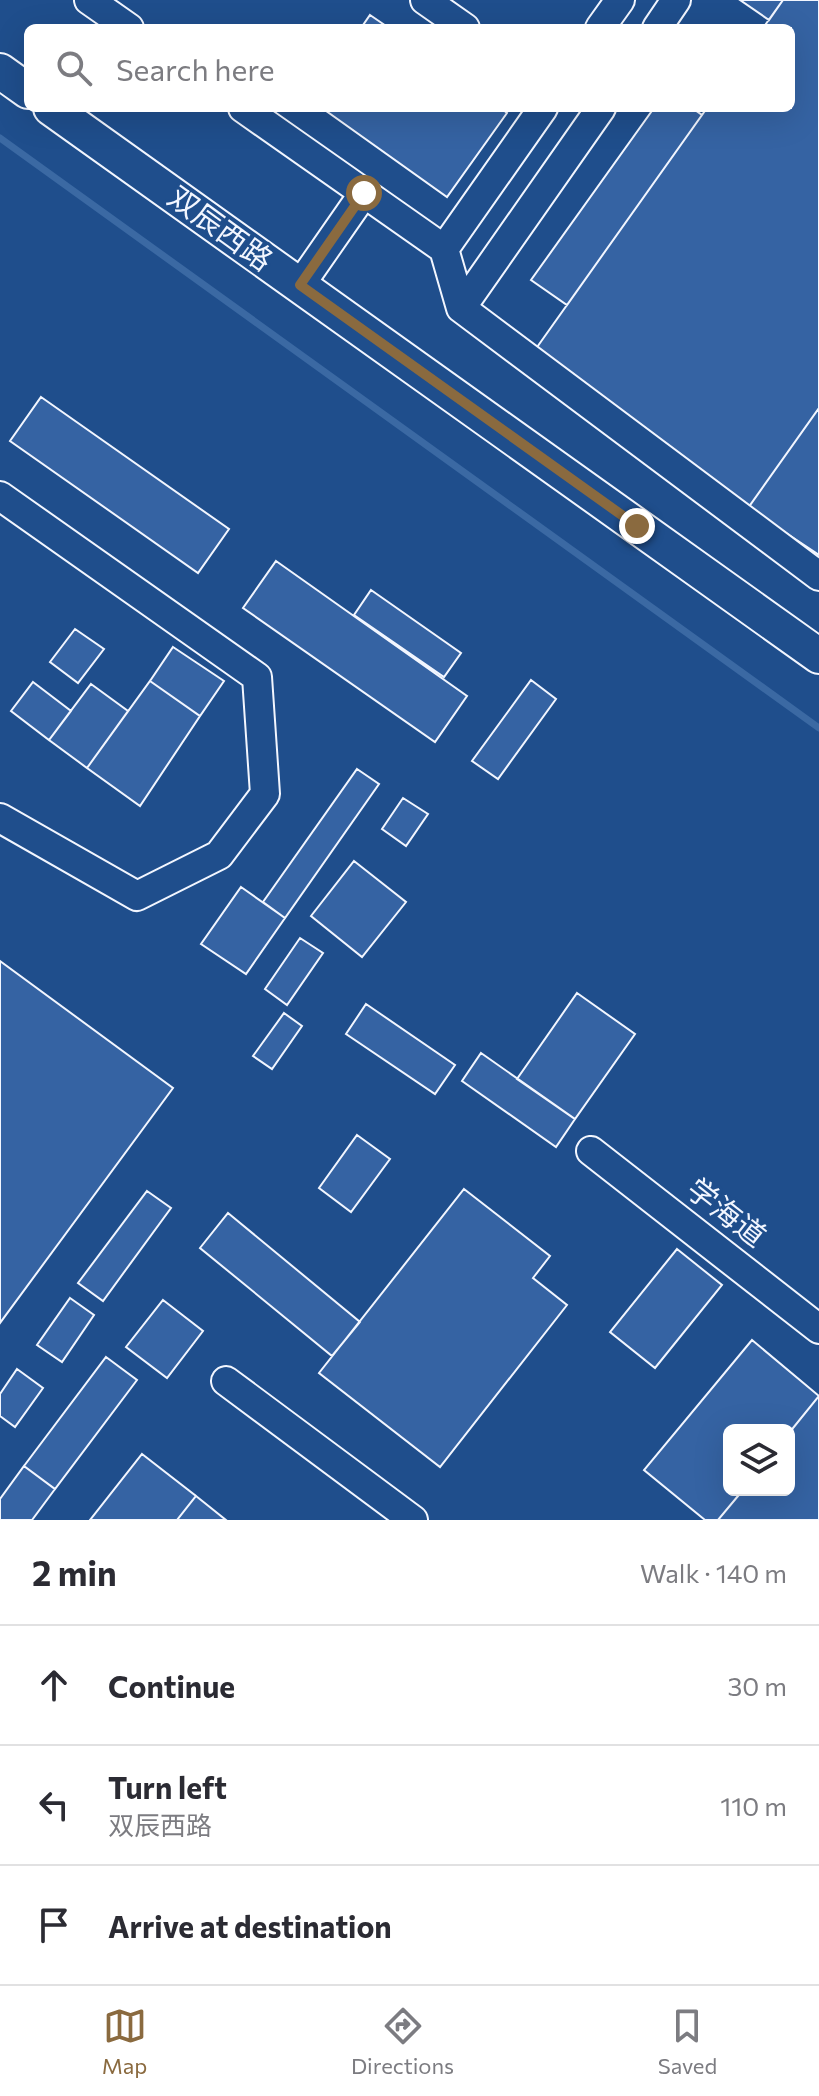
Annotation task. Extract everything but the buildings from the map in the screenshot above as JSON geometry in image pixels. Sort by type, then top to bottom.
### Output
[{"type":"main road","points":[[0,71],[24,88]]},
{"type":"main road","name":"双辰西路","points":[[57,112],[819,656]]},
{"type":"street","points":[[89,0],[123,24]]},
{"type":"street","points":[[425,0],[459,24]]},
{"type":"street","points":[[603,24],[620,0]]},
{"type":"street","points":[[660,24],[676,0]]},
{"type":"street","points":[[249,112],[444,249],[461,308],[819,576]]},
{"type":"street","points":[[444,249],[540,112]]},
{"type":"street","points":[[461,308],[598,112]]},
{"type":"street","points":[[300,285],[364,193]]},
{"type":"street","points":[[0,496],[257,677],[265,794],[219,855],[137,896],[0,818]]},
{"type":"street","name":"学海道","points":[[591,1151],[819,1329]]},
{"type":"street","points":[[226,1381],[413,1520]]},
{"type":"waterway","points":[[0,138],[819,728]]},
{"type":"route","points":[[364,193],[300,285],[637,526]]}]
